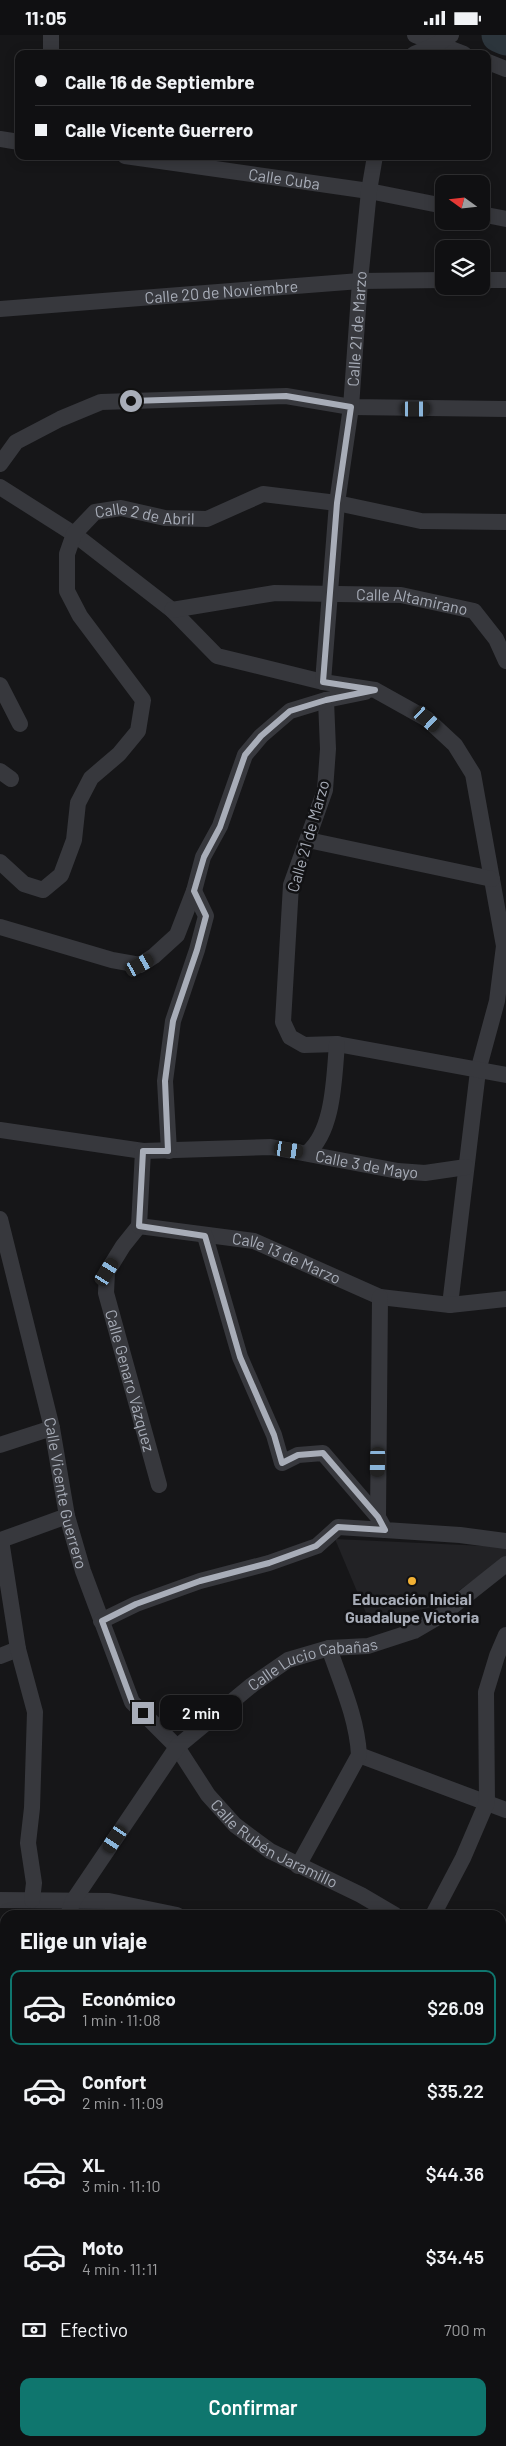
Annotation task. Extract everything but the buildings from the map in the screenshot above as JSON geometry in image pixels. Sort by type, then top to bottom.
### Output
[{"type":"street","points":[[51,35],[51,50]]},
{"type":"street","points":[[416,35],[444,39],[459,50]]},
{"type":"street","points":[[422,50],[444,39]]},
{"type":"street","points":[[491,63],[506,69]]},
{"type":"street","points":[[0,139],[15,141]]},
{"type":"street","name":"Calle Cuba","points":[[153,160],[369,191],[435,204]]},
{"type":"street","name":"Calle 21 de Marzo","points":[[323,682],[328,595],[337,503],[351,407],[360,281],[369,191],[375,160]]},
{"type":"street","points":[[490,216],[506,219]]},
{"type":"street","name":"Calle 20 de Noviembre","points":[[0,309],[360,281],[435,280]]},
{"type":"street","points":[[490,280],[506,280]]},
{"type":"street","points":[[0,463],[16,442],[60,419],[102,402],[286,396],[351,407],[506,409]]},
{"type":"street","points":[[0,487],[74,534],[172,610],[217,656],[323,682],[375,690],[427,719],[455,745],[473,774],[504,946],[497,1001],[478,1071],[450,1305]]},
{"type":"street","name":"Calle 2 de Abril","points":[[0,862],[24,885],[44,890],[62,875],[74,840],[78,803],[91,777],[119,754],[138,731],[143,700],[80,616],[67,591],[67,554],[74,534],[95,512],[122,508],[165,518],[207,519],[263,494],[337,503],[421,521],[506,522]]},
{"type":"street","name":"Calle Altamirano","points":[[172,610],[275,593],[401,595],[474,611],[496,639],[506,661]]},
{"type":"street","points":[[0,685],[20,724]]},
{"type":"street","points":[[0,927],[112,960],[140,965],[154,957],[177,935],[194,891],[204,857],[220,827],[245,755],[261,736],[290,711],[326,700],[375,690]]},
{"type":"street","name":"Calle 21 de Marzo","points":[[326,700],[328,749],[324,790],[291,885],[283,1022],[290,1037],[304,1045],[336,1044]]},
{"type":"street","points":[[308,840],[492,879]]},
{"type":"street","points":[[168,1151],[165,1081],[173,1021],[197,950],[206,916],[194,891]]},
{"type":"street","points":[[308,1153],[317,1145],[332,1102],[336,1044],[506,1075]]},
{"type":"street","name":"Calle 3 de Mayo","points":[[0,1129],[143,1151],[271,1147],[398,1171],[425,1173],[466,1167]]},
{"type":"street","points":[[139,1226],[143,1151]]},
{"type":"street","name":"Calle Vicente Guerrero","points":[[0,1219],[52,1428],[67,1516],[83,1571],[132,1702],[177,1747]]},
{"type":"street","name":"Calle 13 de Marzo","points":[[139,1226],[254,1241],[380,1297],[450,1305],[506,1299]]},
{"type":"street","name":"Calle Genaro Vázquez","points":[[139,1226],[122,1246],[107,1272],[106,1293],[159,1485]]},
{"type":"street","points":[[205,1236],[240,1357],[274,1435],[282,1463],[298,1455],[323,1453],[381,1524]]},
{"type":"street","points":[[380,1297],[381,1524]]},
{"type":"street","points":[[0,1445],[52,1428]]},
{"type":"street","points":[[32,1900],[34,1883],[28,1843],[32,1808],[35,1712],[18,1649],[1,1540],[67,1516]]},
{"type":"street","points":[[102,1621],[136,1604],[200,1581],[269,1563],[316,1546],[338,1527],[381,1524],[506,1541]]},
{"type":"street","name":"Calle Lucio Cabañas","points":[[70,1908],[177,1747],[252,1685],[288,1660],[328,1648],[368,1646],[414,1631],[443,1613],[506,1564]]},
{"type":"street","points":[[436,1910],[463,1858],[487,1802],[486,1692],[497,1656],[506,1635]]},
{"type":"street","points":[[298,1866],[359,1755],[358,1740],[348,1700],[328,1648]]},
{"type":"street","points":[[0,1656],[18,1649]]},
{"type":"street","name":"Calle Rubén Jaramillo","points":[[177,1747],[208,1795],[236,1825],[270,1851],[361,1895],[387,1910]]},
{"type":"street","points":[[359,1755],[506,1810]]},
{"type":"street","points":[[0,1900],[32,1900],[70,1908],[109,1901],[153,1910]]},
{"type":"shaded area","name":"Educación Inicial Guadalupe Victoria","points":[[335,1539],[506,1547],[506,1556],[438,1606],[369,1620]]},
{"type":"waterway","points":[[499,35],[506,38]]},
{"type":"place","name":"Educación Inicial Guadalupe Victoria","points":[[412,1581]]},
{"type":"route","points":[[131,401],[286,396],[351,407],[337,503],[328,595],[323,682],[375,690],[326,700],[290,711],[261,736],[245,755],[238,780],[220,827],[204,857],[194,891],[206,916],[197,950],[173,1021],[165,1081],[168,1151],[143,1151],[139,1226],[205,1236],[240,1357],[274,1435],[282,1463],[298,1455],[323,1453],[378,1517],[385,1530],[338,1527],[316,1546],[269,1563],[200,1581],[136,1604],[102,1621],[132,1702],[143,1713]]}]
